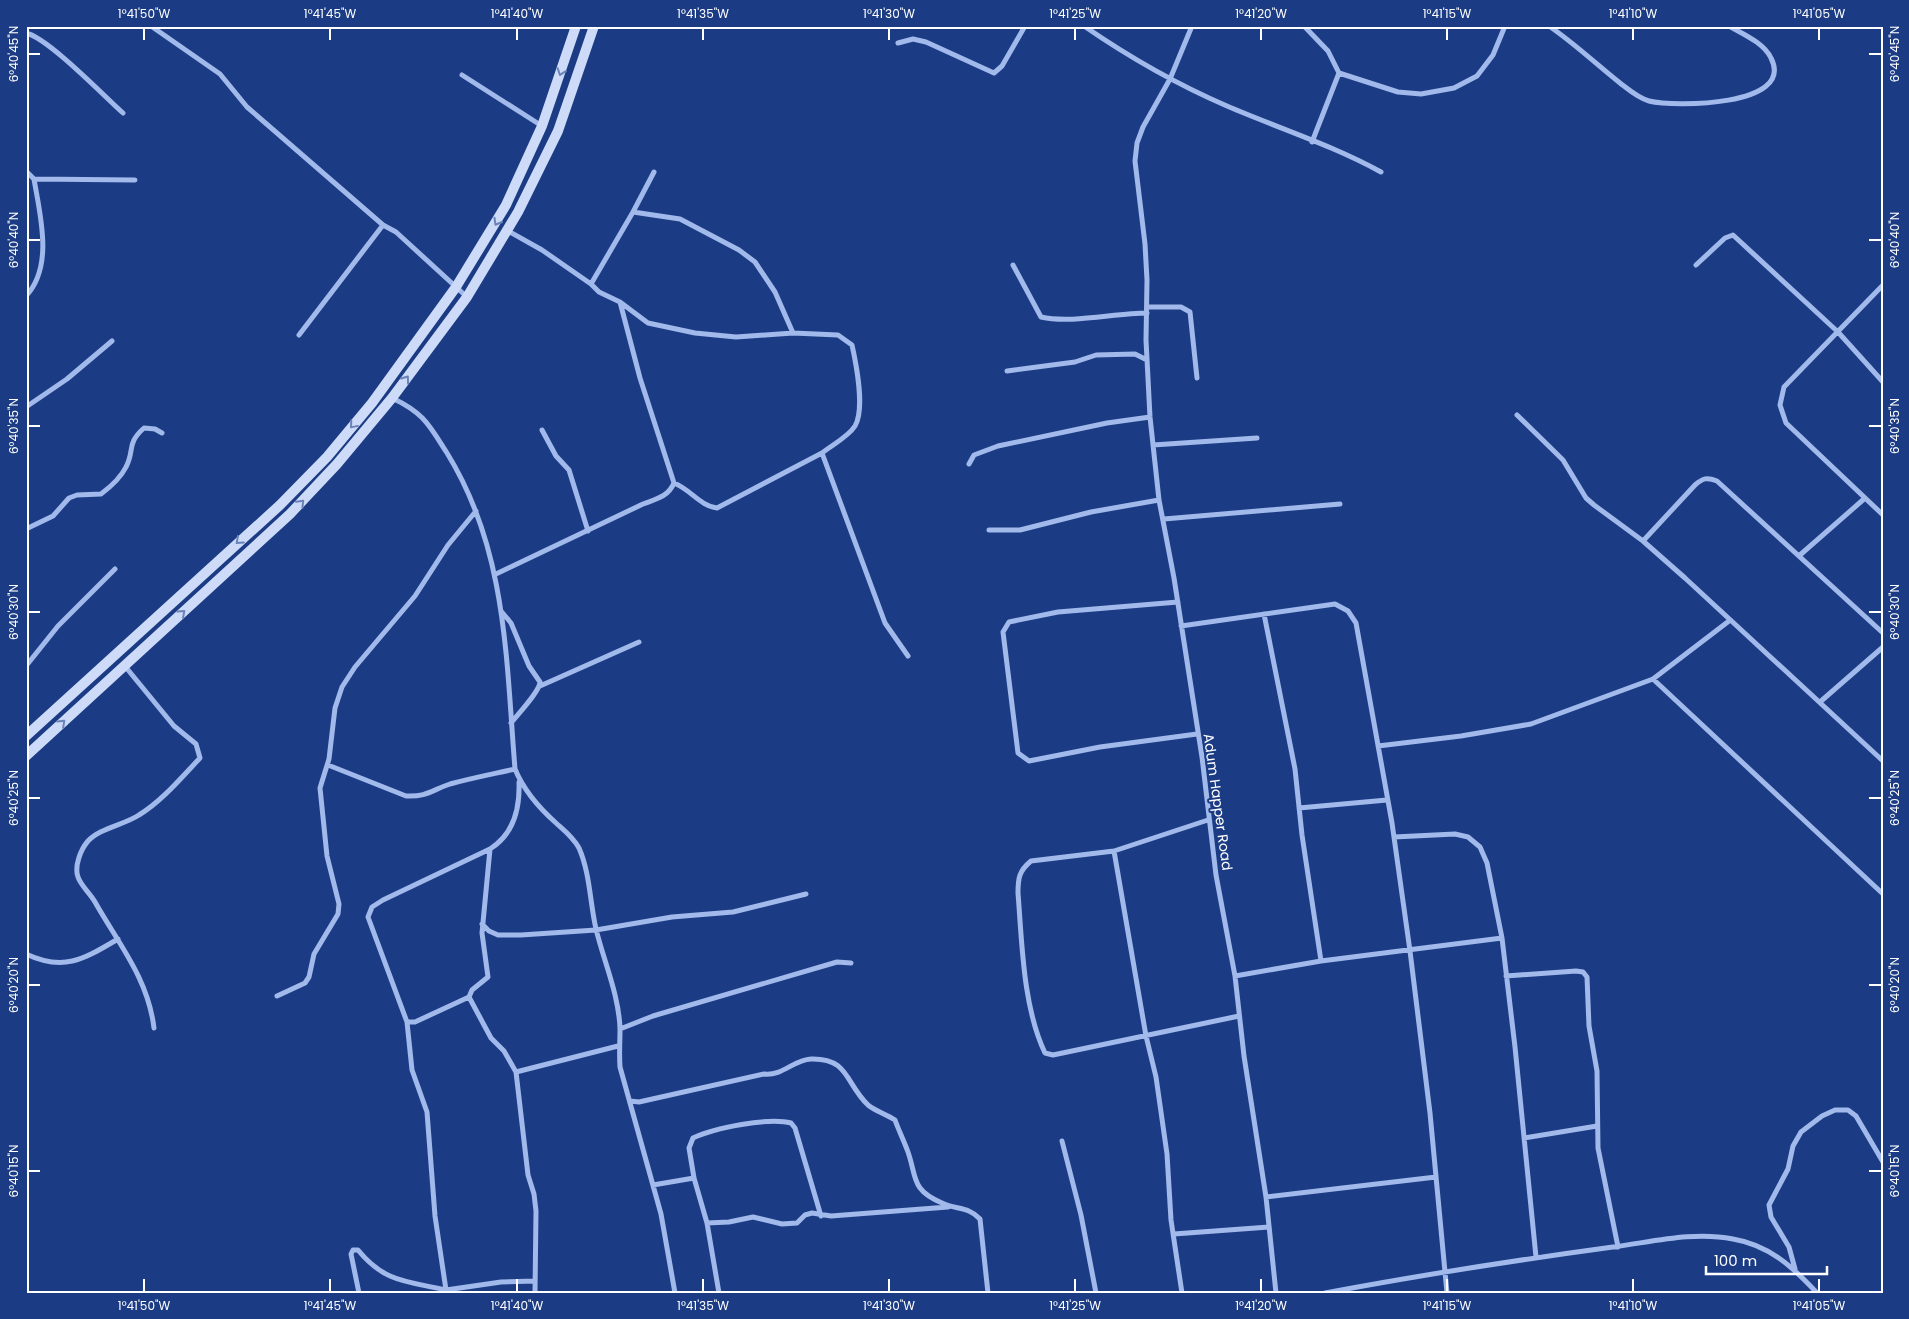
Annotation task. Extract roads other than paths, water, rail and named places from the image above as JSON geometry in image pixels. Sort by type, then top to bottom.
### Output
[{"type":"street","points":[[151,26],[220,74],[247,107],[383,225],[396,232],[467,297]]},
{"type":"street","points":[[26,736],[280,505],[320,464],[377,396],[456,287],[506,205],[542,126],[576,26]]},
{"type":"street","points":[[28,751],[290,514],[337,464],[392,398],[467,297],[508,231],[558,131],[594,26]]},
{"type":"street","points":[[898,43],[913,39],[926,42],[994,73],[1002,66],[1025,26]]},
{"type":"street","points":[[1084,26],[1132,59],[1170,79],[1225,106],[1359,160],[1381,172]]},
{"type":"street","name":"Adum Happer Road","points":[[1192,26],[1170,79],[1143,127],[1136,152],[1145,244],[1150,417],[1159,500],[1178,602],[1208,820],[1235,976],[1238,1016],[1266,1197],[1276,1293]]},
{"type":"street","points":[[1304,26],[1328,52],[1339,73],[1398,92],[1421,94],[1454,88],[1477,76],[1493,55],[1505,26]]},
{"type":"street","points":[[1549,26],[1568,39],[1585,56],[1637,96],[1658,102],[1709,104],[1740,98],[1760,90],[1772,80],[1774,69],[1771,58],[1762,47],[1729,26]]},
{"type":"street","points":[[26,33],[34,35],[54,50],[123,113]]},
{"type":"street","points":[[1312,142],[1339,73]]},
{"type":"street","points":[[462,75],[542,126]]},
{"type":"street","points":[[26,171],[34,179],[43,245],[39,274],[26,296]]},
{"type":"street","points":[[591,284],[654,172]]},
{"type":"street","points":[[34,179],[135,180]]},
{"type":"street","points":[[633,212],[680,219],[738,250],[755,262],[775,292],[793,333]]},
{"type":"street","points":[[299,335],[383,225]]},
{"type":"street","points":[[508,231],[542,250],[591,284],[599,292],[620,302],[648,323],[694,333],[736,337],[793,333],[838,335],[848,339],[852,344],[858,369],[859,389],[855,426],[842,439],[822,453],[717,508],[705,504],[683,486],[674,483]]},
{"type":"street","points":[[1696,265],[1725,238],[1733,235],[1838,332],[1883,382]]},
{"type":"street","points":[[1013,265],[1041,316],[1068,319],[1181,307],[1190,312],[1197,378]]},
{"type":"street","points":[[1883,285],[1784,387],[1780,405],[1786,422],[1864,499],[1883,515]]},
{"type":"street","points":[[496,574],[671,491],[674,483],[640,378],[620,302]]},
{"type":"street","points":[[26,407],[67,379],[112,341]]},
{"type":"street","points":[[1007,371],[1075,362],[1096,355],[1135,354],[1147,360]]},
{"type":"street","points":[[392,398],[413,408],[423,416],[458,472],[476,511],[496,574],[509,683],[515,769],[519,780],[534,802],[571,836],[579,848],[588,881],[596,930],[606,962],[620,1029],[618,1046],[620,1067],[661,1214],[675,1293]]},
{"type":"street","points":[[1516,415],[1563,460],[1586,498],[1643,541],[1883,762]]},
{"type":"street","points":[[969,464],[974,455],[998,446],[1108,423],[1150,417]]},
{"type":"street","points":[[26,529],[53,516],[69,498],[77,495],[101,494],[126,468],[131,442],[136,435],[144,428],[155,429],[162,433]]},
{"type":"street","points":[[542,430],[556,456],[569,470],[588,531]]},
{"type":"street","points":[[1153,445],[1257,438]]},
{"type":"street","points":[[822,453],[885,623],[908,656]]},
{"type":"street","points":[[1643,541],[1695,484],[1702,479],[1709,478],[1716,481],[1800,555],[1883,633]]},
{"type":"street","points":[[1800,555],[1864,499]]},
{"type":"street","points":[[989,530],[1020,530],[1091,512],[1159,500]]},
{"type":"street","points":[[1164,519],[1340,504]]},
{"type":"street","points":[[277,996],[305,984],[309,977],[314,954],[338,914],[339,904],[327,856],[324,806],[320,795],[328,765],[335,708],[342,687],[414,596],[448,545],[476,511]]},
{"type":"street","points":[[26,666],[58,626],[115,569]]},
{"type":"street","points":[[1178,602],[1058,612],[1009,622],[1003,632],[1018,753],[1029,761],[1100,747],[1197,734]]},
{"type":"street","points":[[1181,626],[1335,604],[1348,611],[1356,623],[1394,837],[1410,951],[1428,1094],[1447,1293]]},
{"type":"street","points":[[500,610],[511,623],[540,686],[538,692],[526,703],[511,724]]},
{"type":"street","points":[[1264,614],[1290,744],[1321,961]]},
{"type":"street","points":[[1378,746],[1461,736],[1531,724],[1654,679],[1729,621]]},
{"type":"street","points":[[540,686],[639,642]]},
{"type":"street","points":[[1820,702],[1883,647]]},
{"type":"street","points":[[124,665],[174,726],[196,744],[200,758],[167,791],[139,815],[89,840],[82,851],[77,875],[138,972],[152,1010],[154,1028]]},
{"type":"street","points":[[1654,679],[1883,894]]},
{"type":"street","points":[[328,765],[406,796],[417,796],[485,775],[515,769]]},
{"type":"street","points":[[446,1291],[434,1216],[427,1112],[412,1070],[407,1022],[368,917],[369,912],[383,900],[490,849],[507,833],[516,818],[519,780]]},
{"type":"street","points":[[1299,808],[1387,800]]},
{"type":"street","points":[[1208,820],[1114,851],[1031,861],[1023,867],[1018,877],[1021,929],[1032,1013],[1038,1039],[1045,1053],[1052,1055],[1238,1016]]},
{"type":"street","points":[[1394,837],[1455,834],[1468,837],[1480,847],[1487,863],[1502,938],[1536,1257]]},
{"type":"street","points":[[407,1022],[414,1022],[468,997],[472,990],[488,977],[482,924],[490,849]]},
{"type":"street","points":[[1114,851],[1146,1036],[1156,1077],[1182,1293]]},
{"type":"street","points":[[482,924],[489,931],[498,935],[521,936],[596,930],[672,917],[733,912],[806,894]]},
{"type":"street","points":[[1235,976],[1321,961],[1502,938]]},
{"type":"street","points":[[26,954],[36,959],[63,964],[92,954],[118,939]]},
{"type":"street","points":[[620,1029],[653,1016],[837,962],[851,964]]},
{"type":"street","points":[[1506,976],[1576,971],[1583,972],[1587,977],[1589,1026],[1597,1071],[1597,1126],[1602,1171],[1618,1247]]},
{"type":"street","points":[[468,997],[491,1038],[504,1051],[516,1072],[528,1175],[534,1194],[536,1211],[536,1293]]},
{"type":"street","points":[[516,1072],[618,1046]]},
{"type":"street","points":[[630,1101],[648,1100],[764,1074],[777,1074],[801,1060],[813,1059],[833,1062],[842,1067],[855,1092],[870,1107],[895,1120],[908,1152],[912,1174],[918,1187],[928,1196],[951,1206]]},
{"type":"street","points":[[1795,1269],[1789,1247],[1771,1217],[1769,1206],[1788,1169],[1793,1146],[1801,1132],[1835,1110],[1848,1110],[1856,1116],[1883,1162]]},
{"type":"street","points":[[719,1293],[707,1223],[694,1178],[689,1148],[693,1138],[773,1120],[791,1123],[795,1128],[821,1216]]},
{"type":"street","points":[[1524,1138],[1597,1126]]},
{"type":"street","points":[[1062,1141],[1081,1215],[1096,1293]]},
{"type":"street","points":[[1266,1197],[1436,1177]]},
{"type":"street","points":[[653,1185],[694,1178]]},
{"type":"street","points":[[707,1223],[729,1222],[753,1217],[782,1224],[797,1223],[805,1215],[812,1213],[821,1216],[951,1206],[963,1207],[974,1212],[980,1219],[988,1293]]},
{"type":"street","points":[[1174,1234],[1269,1227]]},
{"type":"street","points":[[1325,1293],[1536,1257],[1674,1238],[1733,1238],[1765,1248],[1795,1269],[1817,1293]]},
{"type":"street","points":[[359,1293],[351,1254],[356,1249],[380,1273],[392,1278],[446,1291],[501,1282],[535,1280]]},
{"type":"street","points":[[1362,1286],[1363,1293]]}]
